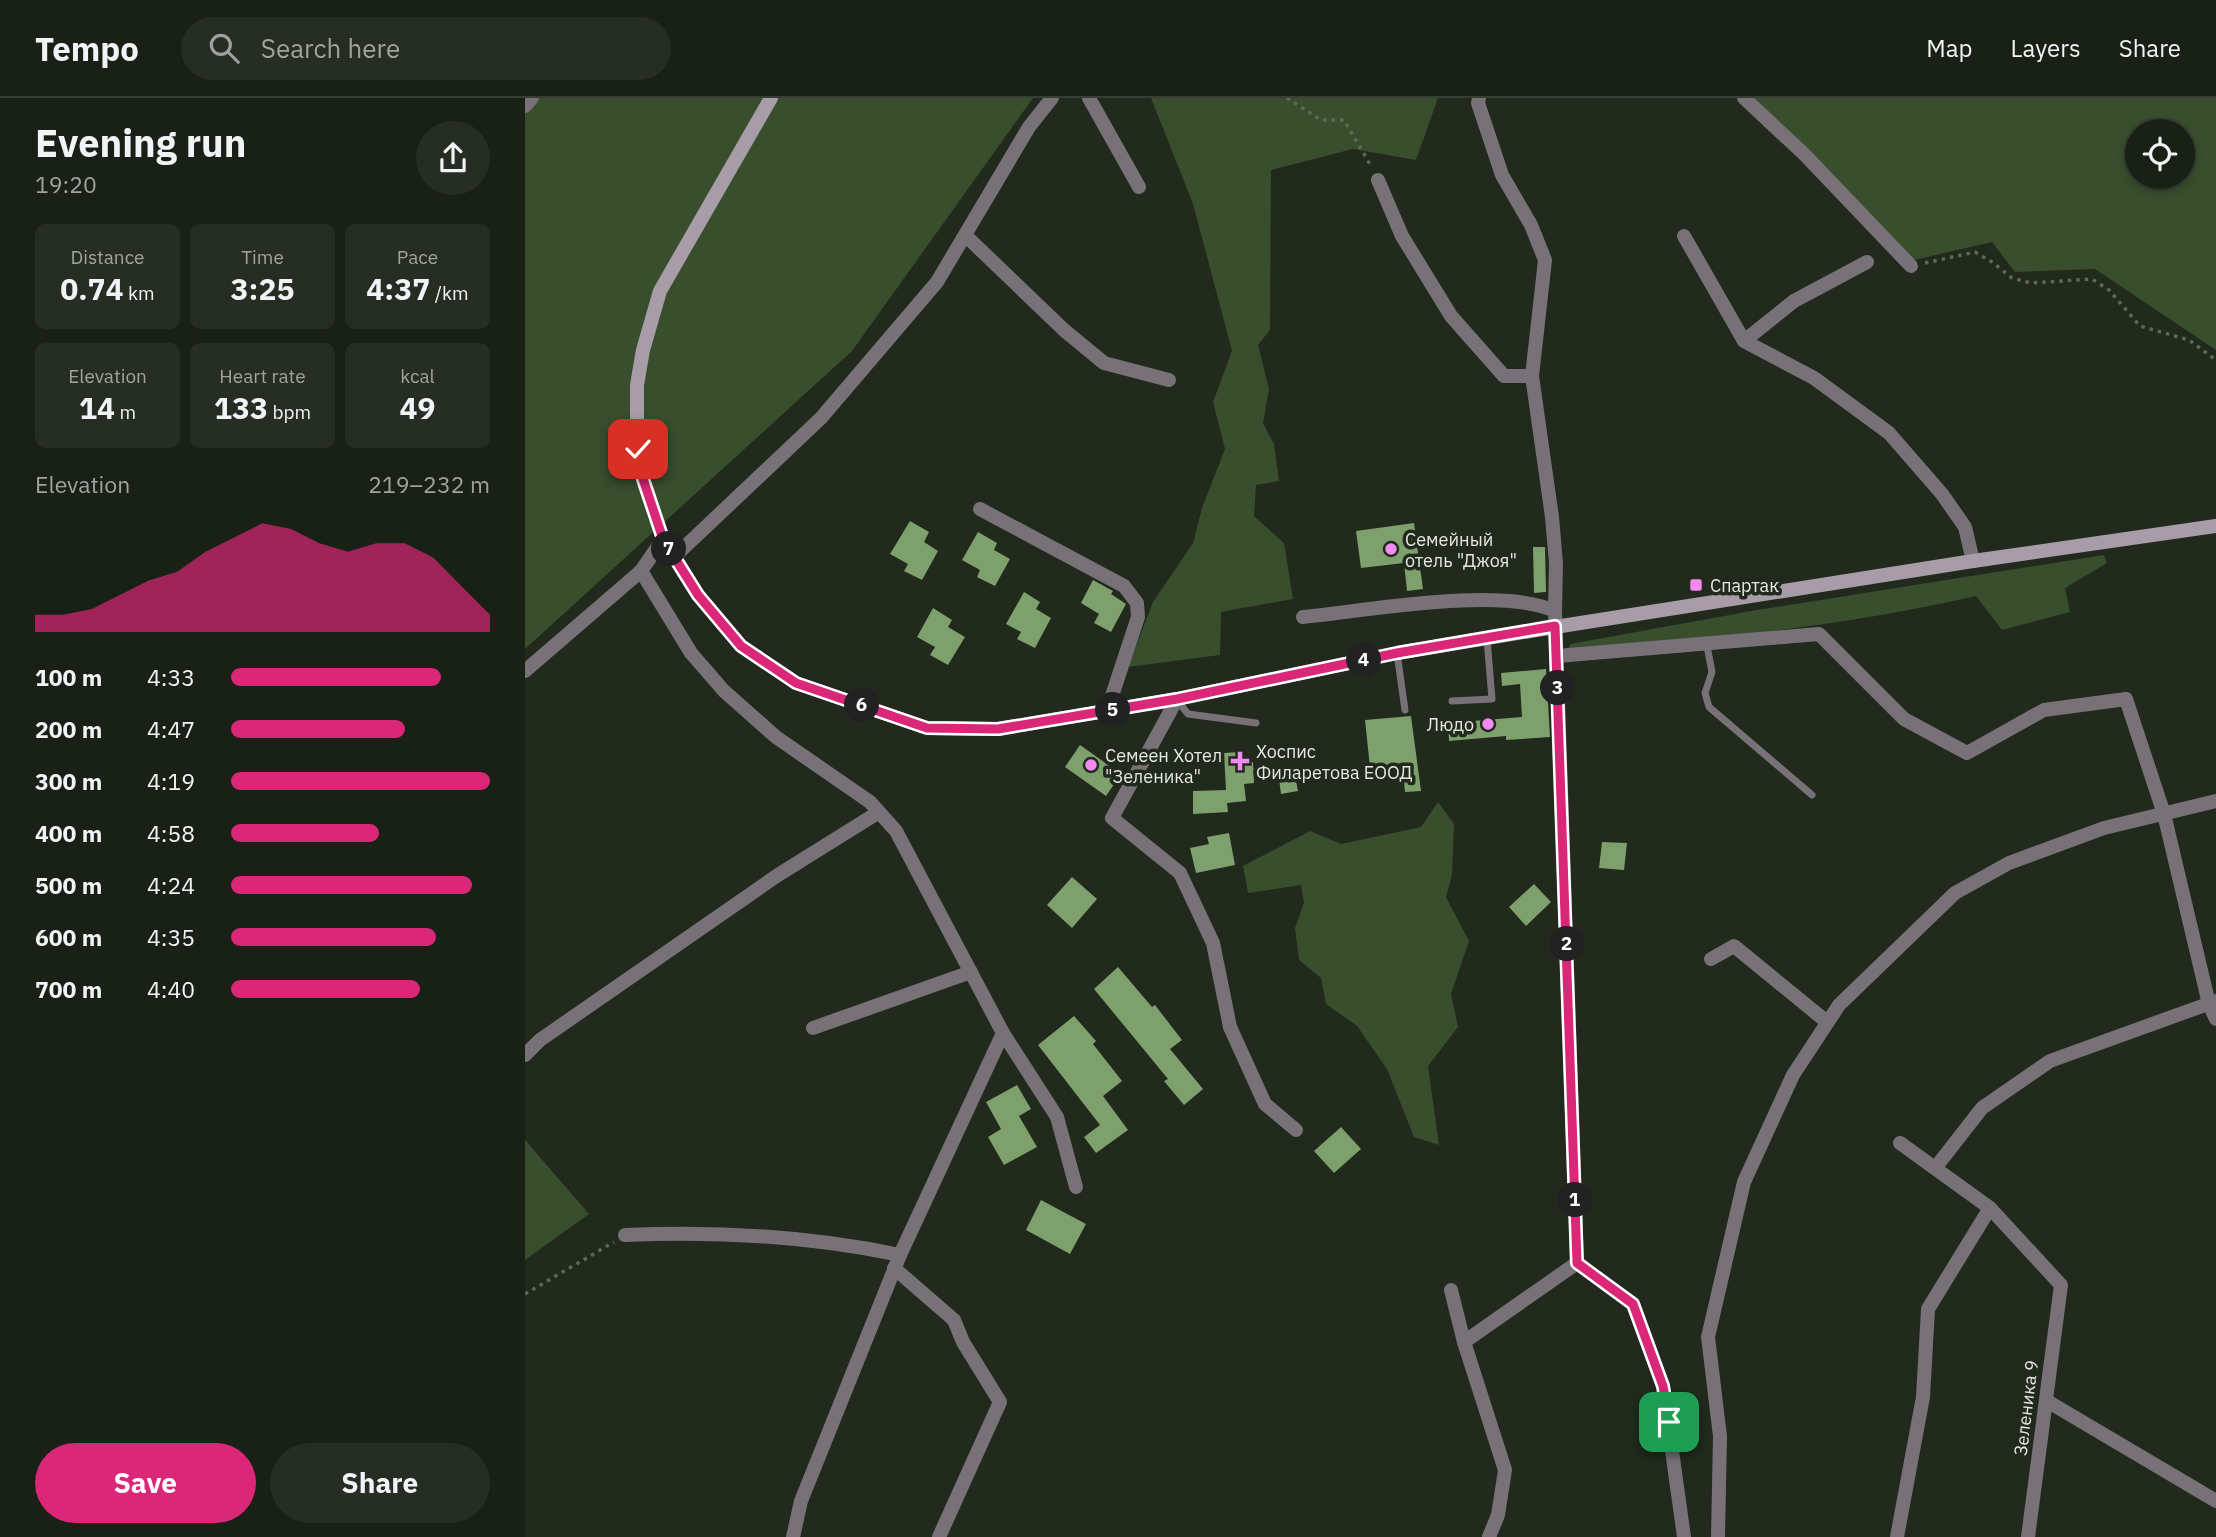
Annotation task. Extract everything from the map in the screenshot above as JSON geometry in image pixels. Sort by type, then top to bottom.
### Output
[{"type":"main road","points":[[771,98],[660,291],[643,350],[637,386],[638,449],[643,479],[663,539],[698,595],[741,646],[796,683],[927,728],[998,729],[1177,699],[1397,653],[1555,626],[2216,526]]},
{"type":"street","points":[[525,106],[532,98]]},
{"type":"street","points":[[674,557],[821,418],[937,282],[1029,127],[1052,98]]},
{"type":"street","points":[[1089,98],[1139,187]]},
{"type":"street","points":[[1479,98],[1478,103],[1502,175],[1531,225],[1545,260],[1532,376],[1556,563],[1555,626],[1577,1263]]},
{"type":"street","points":[[1744,98],[1804,154],[1911,266]]},
{"type":"street","points":[[1378,180],[1402,236],[1451,316],[1504,376],[1532,376]]},
{"type":"street","points":[[965,235],[1064,330],[1104,363],[1169,380]]},
{"type":"street","points":[[1684,236],[1744,341],[1814,378],[1889,433],[1942,494],[1965,527],[1973,561]]},
{"type":"street","points":[[1744,341],[1794,301],[1867,262]]},
{"type":"street","points":[[980,509],[1125,586],[1137,603],[1138,617],[1107,711]]},
{"type":"street","points":[[525,671],[641,571],[663,539]]},
{"type":"street","points":[[641,571],[691,653],[724,691],[776,737],[870,802],[895,831],[1003,1033],[1057,1117],[1076,1187]]},
{"type":"street","points":[[1303,617],[1452,601],[1537,603],[1555,611]]},
{"type":"street","points":[[1557,656],[1819,635],[1905,719],[1967,753],[2044,710],[2126,698],[2164,814],[2216,1019]]},
{"type":"street","points":[[1177,699],[1112,818],[1180,873],[1213,943],[1230,1027],[1265,1104],[1296,1130]]},
{"type":"street","points":[[1718,1537],[1720,1436],[1707,1338],[1744,1182],[1793,1075],[1827,1022],[1839,1005],[1955,893],[2009,863],[2104,828],[2216,801]]},
{"type":"street","points":[[525,1055],[540,1040],[778,874],[879,812]]},
{"type":"street","points":[[1711,959],[1734,946],[1827,1022]]},
{"type":"street","points":[[813,1027],[971,972]]},
{"type":"street","points":[[1936,1167],[1982,1108],[2050,1061],[2213,1002]]},
{"type":"street","points":[[793,1537],[801,1501],[897,1262],[1003,1033]]},
{"type":"street","points":[[1897,1537],[1923,1397],[1929,1309],[1990,1208],[1900,1143]]},
{"type":"street","name":"Зеленика 9","points":[[1990,1208],[2061,1284],[2028,1537]]},
{"type":"street","points":[[625,1235],[689,1232],[841,1242],[897,1262],[954,1320],[963,1342],[1000,1402],[939,1537]]},
{"type":"street","points":[[1464,1342],[1577,1263]]},
{"type":"street","points":[[1577,1263],[1633,1304],[1663,1386],[1684,1537]]},
{"type":"street","points":[[1451,1290],[1464,1342],[1505,1470],[1498,1516],[1489,1537]]},
{"type":"street","points":[[2047,1401],[2216,1501]]},
{"type":"lane","points":[[1452,701],[1492,699],[1487,639]]},
{"type":"lane","points":[[1707,646],[1712,672],[1705,693],[1709,707],[1812,795]]},
{"type":"lane","points":[[1397,653],[1405,710]]},
{"type":"lane","points":[[1177,699],[1188,715],[1256,723]]},
{"type":"path","points":[[1287,98],[1321,120],[1344,120],[1355,135],[1378,180]]},
{"type":"path","points":[[1911,266],[1975,252],[2012,278],[2031,283],[2092,279],[2109,290],[2140,326],[2189,340],[2216,360]]},
{"type":"path","points":[[525,1294],[625,1235]]},
{"type":"green space","points":[[525,98],[1033,98],[852,351],[525,649]]},
{"type":"green space","points":[[1151,98],[1438,98],[1416,160],[1353,149],[1271,170],[1270,330],[1258,345],[1269,389],[1263,423],[1274,444],[1279,481],[1256,485],[1254,516],[1284,543],[1293,599],[1221,612],[1220,655],[1128,667],[1153,602],[1193,543],[1202,508],[1225,449],[1213,402],[1232,351],[1193,204]]},
{"type":"green space","points":[[1753,98],[2216,98],[2216,350],[2095,269],[2015,272],[1992,242],[1914,260]]},
{"type":"green space","points":[[2104,555],[2107,563],[2065,588],[2070,612],[2002,630],[1976,596],[1875,616],[1773,631],[1568,651],[1570,644],[1757,610]]},
{"type":"green space","points":[[1438,802],[1454,824],[1452,875],[1446,897],[1469,941],[1451,994],[1458,1027],[1428,1066],[1439,1145],[1414,1137],[1387,1069],[1357,1026],[1326,1004],[1321,978],[1299,960],[1295,928],[1304,903],[1301,885],[1248,893],[1243,866],[1310,831],[1341,844],[1421,827]]},
{"type":"green space","points":[[525,1140],[589,1214],[525,1260]]},
{"type":"building","points":[[910,521],[929,532],[924,542],[938,551],[922,580],[904,571],[908,564],[890,554]]},
{"type":"building","points":[[1414,523],[1423,589],[1407,591],[1404,563],[1361,568],[1356,531]]},
{"type":"building","points":[[978,532],[997,543],[994,550],[1010,559],[995,586],[977,577],[980,570],[962,560]]},
{"type":"building","points":[[1533,547],[1545,547],[1546,592],[1534,593]]},
{"type":"building","points":[[1093,580],[1113,591],[1111,594],[1126,604],[1111,632],[1094,623],[1099,614],[1081,603]]},
{"type":"building","points":[[1024,592],[1040,602],[1036,609],[1051,618],[1035,648],[1017,639],[1021,632],[1006,624]]},
{"type":"building","points":[[933,608],[952,620],[948,627],[965,637],[948,665],[930,655],[935,647],[917,637]]},
{"type":"building","points":[[1546,669],[1550,737],[1506,740],[1506,736],[1449,741],[1448,723],[1522,717],[1520,684],[1502,686],[1501,673]]},
{"type":"building","points":[[1411,716],[1421,791],[1405,792],[1402,763],[1370,767],[1365,720]]},
{"type":"building","points":[[1080,745],[1121,774],[1106,796],[1065,767]]},
{"type":"building","points":[[1240,752],[1241,762],[1253,762],[1254,783],[1244,784],[1246,801],[1227,803],[1228,812],[1193,814],[1193,791],[1226,790],[1224,753]]},
{"type":"building","points":[[1295,776],[1298,791],[1281,794],[1279,779]]},
{"type":"building","points":[[1229,833],[1235,865],[1196,873],[1190,848],[1209,844],[1207,837]]},
{"type":"building","points":[[1602,842],[1627,843],[1624,870],[1599,868]]},
{"type":"building","points":[[1072,877],[1097,899],[1072,928],[1047,905]]},
{"type":"building","points":[[1534,884],[1551,902],[1526,926],[1509,907]]},
{"type":"building","points":[[1118,967],[1152,1007],[1155,1005],[1182,1040],[1170,1049],[1203,1089],[1184,1105],[1164,1081],[1168,1079],[1094,989]]},
{"type":"building","points":[[1074,1016],[1096,1041],[1093,1044],[1122,1081],[1103,1096],[1128,1130],[1096,1153],[1084,1137],[1100,1125],[1038,1045]]},
{"type":"building","points":[[1017,1085],[1031,1109],[1019,1116],[1037,1147],[1004,1165],[988,1137],[1001,1129],[986,1102]]},
{"type":"building","points":[[1341,1127],[1361,1149],[1334,1173],[1314,1151]]},
{"type":"building","points":[[1041,1200],[1086,1224],[1070,1254],[1026,1230]]},
{"type":"place","name":"Семейный отель \"Джоя\"","points":[[1391,549]]},
{"type":"place","name":"Спартак","points":[[1696,585]]},
{"type":"place","name":"Людо","points":[[1488,724]]},
{"type":"place","name":"Хоспис Филаретова ЕООД","points":[[1240,761]]},
{"type":"place","name":"Семеен Хотел \"Зеленика\"","points":[[1091,765]]},
{"type":"route","points":[[638,449],[643,479],[663,539],[698,595],[741,646],[796,683],[927,728],[998,729],[1177,699],[1397,653],[1555,626],[1577,1263],[1633,1304],[1663,1386],[1669,1422]]}]
